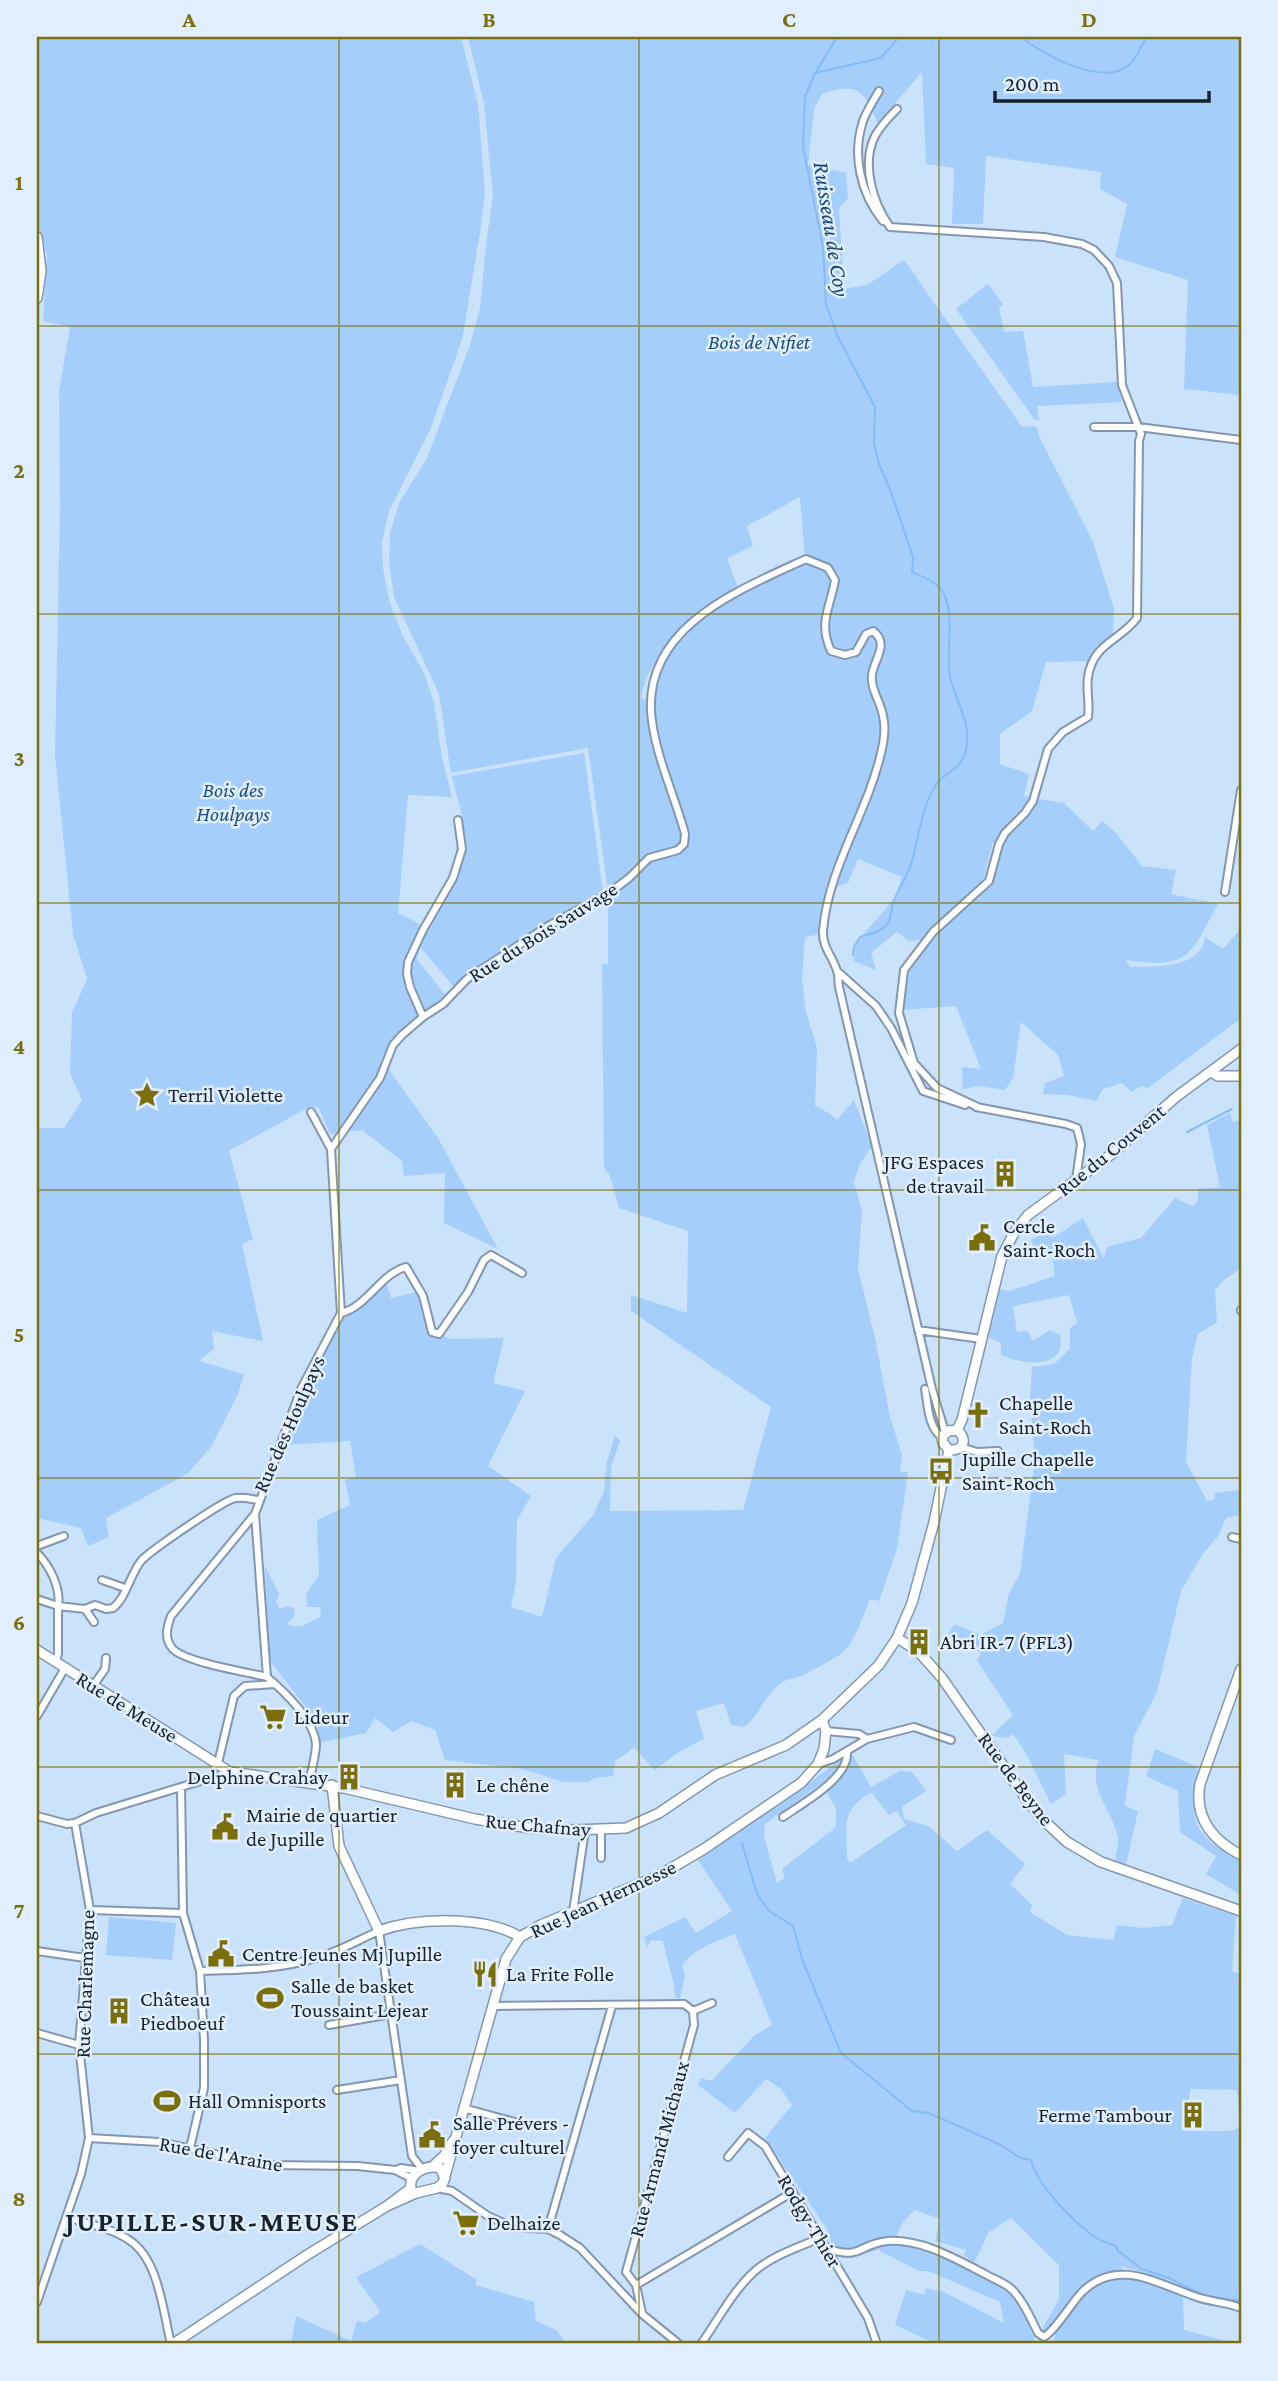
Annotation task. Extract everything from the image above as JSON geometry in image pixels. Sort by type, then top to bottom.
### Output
[{"type":"street","points":[[880,91],[863,121],[859,138],[859,168],[872,205],[881,219],[892,228],[1044,237],[1082,244],[1094,250],[1109,266],[1117,283],[1122,385],[1141,434],[1139,610],[1133,624],[1101,648],[1091,663],[1087,680],[1090,705],[1088,717],[1063,732],[1048,749],[1033,801],[1005,833],[999,844],[989,881],[933,932],[904,970],[899,1013],[914,1063],[937,1088],[980,1108]]},
{"type":"street","points":[[892,228],[873,192],[870,156],[875,136],[897,110]]},
{"type":"street","points":[[37,237],[41,271],[37,298]]},
{"type":"street","points":[[1094,426],[1138,427],[1241,440]]},
{"type":"street","name":"Rue du Bois Sauvage","points":[[331,1149],[380,1078],[393,1045],[422,1017],[443,1004],[467,979],[548,926],[605,895],[629,878],[649,858],[678,850],[684,844],[685,834],[655,737],[651,715],[654,684],[663,658],[691,622],[728,596],[806,559],[828,568],[835,580],[826,610],[824,636],[831,651],[845,656],[856,652],[866,634],[873,631],[882,645],[872,676],[874,692],[883,715],[881,754],[830,895],[823,933],[825,945],[837,971]]},
{"type":"street","points":[[1225,892],[1241,790]]},
{"type":"street","points":[[422,1017],[410,987],[408,962],[422,930],[453,878],[462,849],[458,820]]},
{"type":"street","points":[[837,971],[876,1006],[891,1028],[923,1091],[950,1101],[1077,1128],[1081,1144],[1076,1180]]},
{"type":"street","points":[[837,971],[944,1435],[943,1443],[949,1450],[956,1450],[964,1441],[963,1434],[957,1430],[944,1435],[935,1432],[925,1389]]},
{"type":"street","name":"Rue du Couvent","points":[[957,1430],[962,1420],[1002,1256],[1014,1233],[1028,1215],[1112,1153],[1177,1097],[1241,1049]]},
{"type":"street","points":[[1211,1072],[1218,1076],[1241,1076]]},
{"type":"street","points":[[311,1112],[331,1149],[341,1313],[352,1309],[397,1269],[406,1267],[423,1296],[432,1332],[439,1334],[468,1292],[484,1260],[491,1255],[522,1273]]},
{"type":"street","name":"Rue des Houlpays","points":[[37,1599],[58,1606],[85,1609],[95,1605],[106,1609],[113,1608],[121,1599],[140,1563],[166,1540],[234,1498],[258,1500],[301,1389],[341,1313]]},
{"type":"street","points":[[918,1330],[981,1339]]},
{"type":"street","points":[[961,1447],[977,1452],[998,1451]]},
{"type":"street","points":[[949,1450],[934,1522],[912,1603],[897,1638],[879,1665],[822,1720],[827,1731],[818,1764],[848,1752],[867,1739],[914,1727],[951,1740]]},
{"type":"street","points":[[258,1500],[255,1514],[267,1677]]},
{"type":"street","points":[[255,1514],[171,1616],[166,1631],[170,1647],[183,1657],[267,1677],[276,1684],[311,1724],[316,1745],[309,1784]]},
{"type":"street","points":[[37,1546],[64,1536]]},
{"type":"street","points":[[1232,1537],[1241,1539]]},
{"type":"street","points":[[37,1553],[56,1582],[59,1598],[56,1662]]},
{"type":"street","points":[[102,1580],[125,1588]]},
{"type":"street","points":[[85,1609],[94,1622]]},
{"type":"street","name":"Rue de Beyne","points":[[897,1638],[929,1662],[1027,1800],[1042,1819],[1067,1842],[1101,1862],[1241,1911]]},
{"type":"street","name":"Rue de Meuse","points":[[37,1650],[230,1772]]},
{"type":"street","points":[[93,1686],[105,1669],[106,1657]]},
{"type":"street","points":[[37,1716],[65,1668]]},
{"type":"street","points":[[1241,1670],[1197,1799],[1202,1821],[1223,1845],[1241,1856]]},
{"type":"street","points":[[218,1762],[234,1696],[244,1686],[276,1684]]},
{"type":"street","name":"Rue Chafnay","points":[[230,1772],[375,1794],[475,1819],[529,1828],[626,1828],[659,1813],[698,1785],[776,1751],[822,1720]]},
{"type":"street","points":[[827,1731],[859,1734],[867,1739]]},
{"type":"street","points":[[783,1817],[830,1784],[845,1763],[848,1752]]},
{"type":"street","name":"Rue Jean Hermesse","points":[[445,2179],[506,1959],[520,1937],[541,1925],[681,1864],[801,1783],[818,1764]]},
{"type":"street","points":[[37,1816],[67,1824],[75,1823],[96,1813],[230,1772]]},
{"type":"street","points":[[332,1786],[340,1846],[379,1931],[412,2156],[425,2169],[440,2168],[452,2191]]},
{"type":"street","points":[[181,1787],[183,1913],[200,1972],[204,2088],[190,2148]]},
{"type":"street","name":"Rue Charlemagne","points":[[37,2300],[68,2217],[89,2138],[79,2045],[90,1910],[75,1823]]},
{"type":"street","points":[[573,1912],[585,1830]]},
{"type":"street","points":[[601,1830],[601,1858]]},
{"type":"street","points":[[90,1910],[183,1913]]},
{"type":"street","points":[[200,1972],[256,1971],[285,1966],[321,1957],[379,1931],[426,1920],[495,1926],[508,1929],[520,1937]]},
{"type":"street","points":[[37,1951],[85,1958]]},
{"type":"street","points":[[493,2006],[684,2004],[693,2011],[712,2003]]},
{"type":"street","points":[[548,2229],[612,2006]]},
{"type":"street","name":"Rue Armand Michaux","points":[[642,2314],[636,2285],[626,2272],[694,2025],[693,2011]]},
{"type":"street","points":[[329,2025],[391,2014]]},
{"type":"street","points":[[37,2033],[79,2045]]},
{"type":"street","points":[[337,2090],[401,2080]]},
{"type":"street","points":[[463,2109],[522,2124]]},
{"type":"street","name":"Rue Jean Hermesse","points":[[172,2344],[387,2206],[413,2186],[425,2169],[444,2156],[456,2133]]},
{"type":"street","name":"Rodgy-Thier","points":[[728,2157],[748,2133],[765,2146],[868,2318],[877,2344]]},
{"type":"street","name":"Rue de l'Araine","points":[[89,2138],[159,2143],[266,2165],[425,2169]]},
{"type":"street","points":[[395,2170],[413,2186],[452,2191],[488,2216],[512,2227],[548,2229],[580,2248],[642,2314],[679,2344]]},
{"type":"street","points":[[437,2188],[445,2179]]},
{"type":"street","points":[[636,2285],[793,2192]]},
{"type":"street","points":[[68,2217],[128,2239],[146,2256],[152,2268],[172,2344]]},
{"type":"street","points":[[701,2344],[743,2283],[757,2269],[820,2238]]},
{"type":"street","points":[[826,2248],[843,2254],[859,2252],[870,2244],[887,2241],[903,2241],[925,2247],[1010,2287],[1038,2333],[1044,2337],[1051,2333],[1083,2291],[1101,2278],[1115,2274],[1131,2275],[1193,2296],[1241,2308]]},
{"type":"green space","name":"Bois des Houlpays","points":[[37,37],[461,37],[478,104],[485,193],[480,233],[463,335],[457,354],[430,430],[389,511],[382,542],[383,568],[389,600],[402,634],[424,673],[434,703],[442,758],[452,797],[408,795],[398,913],[430,929],[461,869],[465,838],[452,776],[584,753],[603,892],[519,940],[454,987],[420,947],[417,959],[445,995],[381,1059],[438,1138],[498,1249],[444,1223],[445,1173],[404,1176],[402,1161],[362,1130],[330,1134],[319,1108],[311,1106],[229,1151],[253,1239],[242,1244],[263,1341],[212,1331],[214,1349],[199,1361],[244,1374],[238,1394],[211,1447],[187,1474],[106,1518],[109,1537],[88,1546],[81,1528],[37,1518],[37,1128],[64,1128],[82,1100],[70,1073],[72,1013],[87,979],[73,934],[55,756],[60,508],[59,391],[70,327],[43,321],[47,254],[37,224]]},
{"type":"green space","name":"Bois de Nifiet","points":[[468,37],[1241,37],[1241,395],[1184,389],[1188,280],[1115,257],[1127,204],[1100,189],[1101,172],[986,156],[983,224],[952,224],[954,168],[926,164],[922,72],[878,123],[864,96],[852,89],[822,94],[814,109],[808,165],[846,173],[848,198],[839,208],[844,289],[867,285],[904,260],[1022,427],[1033,426],[1038,429],[1038,434],[1093,542],[1114,609],[1113,634],[1095,649],[1089,661],[1046,662],[1032,711],[1000,734],[1000,764],[1029,774],[1024,796],[1031,797],[1027,808],[992,844],[984,878],[974,892],[935,925],[922,940],[909,941],[897,932],[871,953],[876,970],[854,961],[855,944],[895,898],[902,877],[858,859],[848,883],[830,889],[821,934],[805,937],[802,979],[806,1012],[817,1048],[815,1106],[837,1120],[854,1100],[872,1147],[861,1162],[854,1181],[862,1211],[858,1269],[890,1417],[902,1455],[900,1472],[908,1472],[897,1549],[879,1601],[870,1599],[855,1635],[842,1653],[804,1675],[776,1687],[744,1727],[731,1725],[724,1703],[696,1711],[704,1739],[679,1752],[655,1770],[634,1748],[615,1761],[613,1776],[594,1778],[589,1782],[564,1782],[522,1769],[445,1760],[435,1730],[411,1721],[393,1732],[375,1718],[366,1733],[318,1743],[317,1721],[269,1660],[265,1566],[279,1594],[276,1602],[279,1609],[288,1606],[295,1609],[293,1618],[287,1624],[300,1626],[320,1617],[321,1607],[307,1607],[306,1594],[319,1575],[317,1520],[350,1505],[345,1480],[356,1477],[350,1441],[283,1445],[297,1407],[343,1318],[386,1281],[391,1298],[417,1292],[426,1308],[432,1332],[452,1339],[504,1338],[493,1383],[525,1391],[488,1466],[531,1496],[517,1520],[516,1581],[511,1607],[542,1617],[556,1558],[594,1514],[604,1491],[607,1462],[615,1435],[620,1441],[611,1467],[610,1511],[743,1510],[771,1407],[631,1311],[631,1295],[687,1313],[688,1231],[619,1208],[610,1176],[604,1168],[602,964],[608,964],[608,897],[640,872],[639,869],[608,891],[588,748],[451,773],[439,694],[394,597],[389,562],[390,533],[399,503],[427,458],[470,345],[480,308],[493,195],[484,104]],"holes":[[[800,497],[805,558],[749,586],[692,624],[678,638],[668,654],[654,701],[641,698],[646,679],[665,647],[691,621],[738,588],[727,558],[753,546],[747,526]]]},
{"type":"green space","points":[[988,284],[1003,304],[999,308],[1004,332],[1023,331],[1033,387],[1117,382],[1122,402],[1037,406],[1039,420],[1035,420],[956,309]]},
{"type":"green space","points":[[1038,799],[1064,803],[1093,831],[1102,821],[1116,833],[1142,866],[1176,870],[1171,894],[1218,904],[1201,936],[1186,955],[1163,963],[1126,960],[1130,967],[1163,966],[1186,961],[1201,948],[1205,937],[1223,949],[1237,933],[1241,934],[1241,1018],[1148,1088],[1141,1086],[1132,1092],[1122,1083],[1103,1089],[1096,1101],[1067,1095],[1043,1094],[1045,1083],[1064,1076],[1058,1055],[1021,1022],[1013,1078],[1005,1090],[979,1086],[963,1089],[962,1067],[981,1069],[956,1006],[901,1010],[904,983],[910,964],[926,944],[967,905],[988,879],[996,845],[1020,825]]},
{"type":"green space","points":[[1230,1113],[1233,1122],[1241,1120],[1241,1268],[1215,1290],[1217,1322],[1198,1334],[1192,1358],[1186,1462],[1207,1501],[1214,1500],[1215,1493],[1238,1490],[1241,1492],[1239,1515],[1226,1518],[1219,1535],[1202,1555],[1181,1591],[1157,1692],[1134,1736],[1125,1806],[1138,1811],[1126,1865],[1115,1860],[1118,1838],[1098,1790],[1096,1771],[1099,1760],[1064,1754],[1066,1794],[1051,1804],[1027,1755],[1013,1734],[1008,1738],[991,1736],[1013,1715],[977,1661],[981,1653],[948,1634],[954,1624],[980,1635],[1003,1623],[1009,1593],[1020,1574],[1035,1459],[1030,1399],[1032,1367],[1054,1364],[1070,1349],[1070,1328],[1077,1323],[1069,1295],[1013,1306],[1017,1332],[1027,1331],[1033,1341],[1050,1330],[1060,1334],[1061,1346],[1051,1359],[1031,1362],[1001,1355],[1001,1343],[988,1337],[998,1289],[1010,1291],[1055,1276],[1052,1256],[1034,1247],[1031,1240],[1048,1231],[1054,1237],[1083,1218],[1104,1259],[1107,1247],[1141,1238],[1175,1198],[1193,1206],[1198,1201],[1198,1189],[1220,1187],[1207,1125]]},
{"type":"green space","points":[[1155,1749],[1198,1767],[1194,1801],[1197,1824],[1212,1842],[1241,1861],[1241,1895],[1206,1874],[1216,1856],[1180,1832],[1178,1791],[1146,1776]]},
{"type":"green space","points":[[852,1754],[871,1787],[900,1771],[912,1772],[926,1791],[902,1807],[904,1819],[928,1826],[957,1851],[987,1830],[1025,1864],[1010,1884],[1032,1905],[1030,1912],[1067,1935],[1113,1940],[1117,1925],[1143,1928],[1172,1925],[1183,1898],[1236,1916],[1232,1971],[1241,1975],[1241,2109],[1237,2090],[1190,2089],[1188,2131],[1230,2131],[1241,2127],[1241,2305],[1202,2298],[1172,2281],[1120,2266],[1127,2274],[1183,2293],[1184,2330],[1238,2344],[1054,2344],[1055,2330],[1048,2337],[1041,2331],[1059,2299],[1059,2265],[1011,2218],[989,2232],[974,2263],[964,2255],[966,2250],[935,2241],[940,2219],[915,2210],[903,2222],[892,2246],[901,2244],[944,2258],[1002,2286],[1019,2305],[1037,2344],[936,2344],[895,2325],[906,2290],[924,2295],[926,2288],[944,2292],[1004,2323],[1000,2302],[928,2271],[919,2271],[878,2250],[852,2258],[832,2247],[827,2229],[765,2138],[792,2105],[781,2089],[766,2079],[735,2113],[698,2085],[701,2078],[711,2081],[754,2036],[772,2025],[735,1934],[706,1946],[686,1960],[682,1966],[685,1974],[680,1999],[675,1997],[663,1941],[651,1940],[647,1947],[644,1937],[685,1917],[696,1933],[732,1911],[698,1860],[842,1759],[836,1773],[765,1824],[764,1837],[777,1883],[785,1878],[782,1869],[836,1827],[836,1809],[826,1791],[842,1774]],"holes":[[[872,1793],[889,1815],[896,1811],[906,1825],[850,1863],[847,1858],[846,1828],[850,1812],[855,1805]]]},
{"type":"green space","points":[[109,1917],[176,1923],[172,1960],[106,1955]]},
{"type":"green space","points":[[420,2244],[477,2280],[475,2285],[534,2302],[536,2321],[556,2330],[567,2344],[291,2344],[296,2316],[351,2341],[357,2321],[365,2323],[380,2312],[356,2277]]},
{"type":"waterway","points":[[816,72],[837,37]]},
{"type":"waterway","name":"Ruisseau de Coy","points":[[853,955],[860,937],[879,931],[888,923],[893,903],[911,864],[929,797],[941,778],[962,760],[967,743],[966,724],[950,677],[949,618],[945,597],[934,583],[912,572],[913,557],[874,443],[875,407],[838,337],[826,304],[823,247],[803,147],[805,97],[815,73],[881,58],[899,37]]},
{"type":"waterway","points":[[1022,37],[1058,60],[1105,73],[1118,71],[1129,65],[1147,37]]},
{"type":"waterway","points":[[1187,1132],[1232,1109]]},
{"type":"waterway","points":[[742,1843],[757,1894],[769,1911],[793,1926],[803,1962],[841,2053],[912,2111],[929,2113],[1001,2145],[1020,2158],[1031,2160],[1047,2190],[1074,2220],[1092,2235],[1117,2247],[1117,2250],[1142,2269],[1169,2278],[1205,2296],[1241,2301]]},
{"type":"place","name":"Terril Violette","points":[[147,1095]]},
{"type":"place","name":"JFG Espaces de travail","points":[[1005,1174]]},
{"type":"place","name":"Cercle Saint-Roch","points":[[982,1238]]},
{"type":"place","name":"Chapelle Saint-Roch","points":[[978,1415]]},
{"type":"place","name":"Jupille Chapelle Saint-Roch","points":[[941,1471]]},
{"type":"place","name":"Abri IR-7 (PFL3)","points":[[919,1642]]},
{"type":"place","name":"Lideur","points":[[273,1717]]},
{"type":"place","name":"Delphine Crahay","points":[[349,1777]]},
{"type":"place","name":"Le chêne","points":[[455,1785]]},
{"type":"place","name":"Mairie de quartier de Jupille","points":[[225,1827]]},
{"type":"place","name":"Centre Jeunes Mj Jupille","points":[[221,1954]]},
{"type":"place","name":"La Frite Folle","points":[[485,1974]]},
{"type":"place","name":"Salle de basket Toussaint Lejear","points":[[270,1998]]},
{"type":"place","name":"Château Piedboeuf","points":[[119,2011]]},
{"type":"place","name":"Hall Omnisports","points":[[167,2101]]},
{"type":"place","name":"Ferme Tambour","points":[[1193,2115]]},
{"type":"place","name":"Salle Prévers - foyer culturel","points":[[432,2135]]},
{"type":"place","name":"Delhaize","points":[[466,2223]]},
{"type":"district","name":"JUPILLE-SUR-MEUSE","points":[[212,2221]]}]
